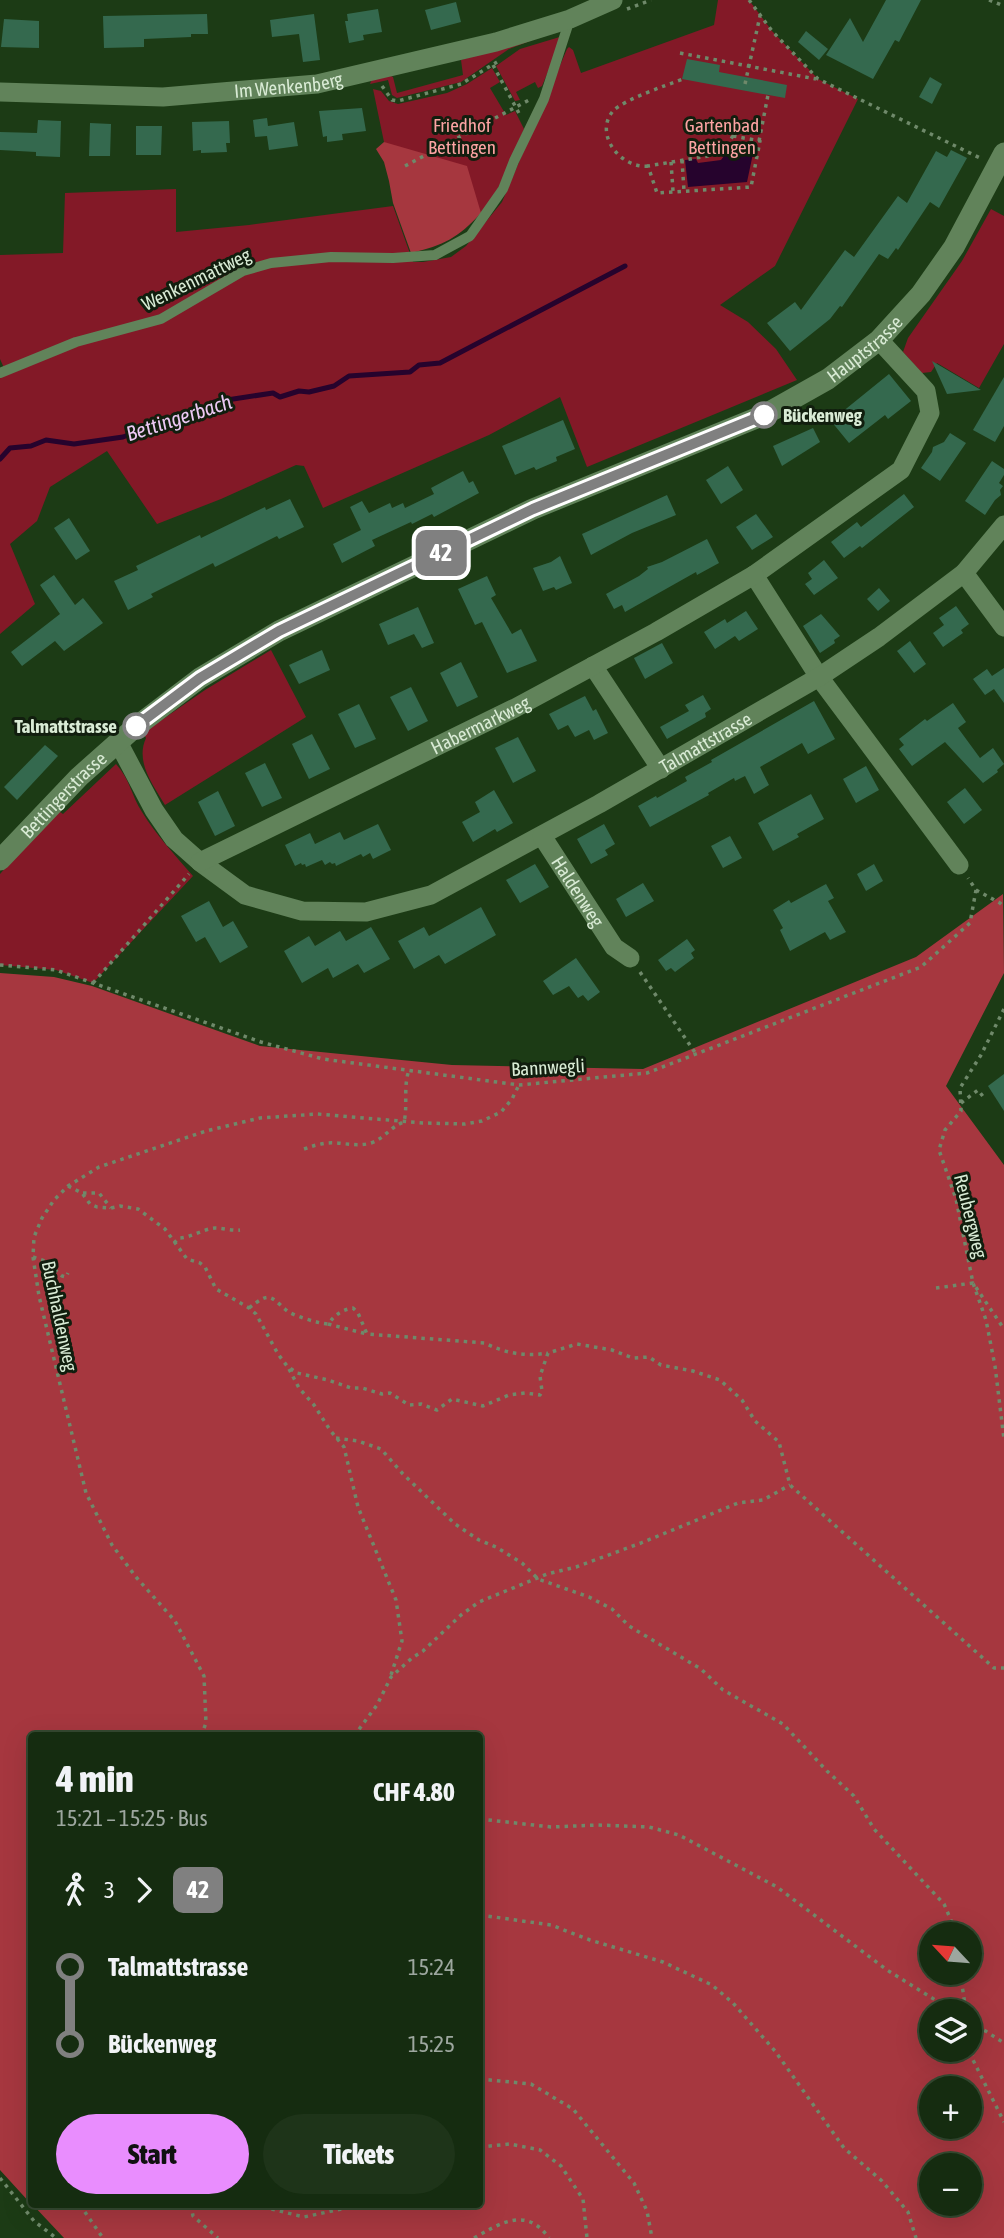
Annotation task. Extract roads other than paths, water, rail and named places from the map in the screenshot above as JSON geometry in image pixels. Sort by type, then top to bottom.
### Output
[{"type":"street","name":"Im Wenkenberg","points":[[0,92],[163,97],[317,83],[496,42],[570,19],[613,0]]},
{"type":"street","name":"Hauptstrasse","points":[[533,509],[764,415],[828,379],[879,340],[921,294],[954,247],[1000,160]]},
{"type":"street","points":[[879,340],[926,391],[930,413],[901,470],[754,575],[819,677],[959,865]]},
{"type":"street","name":"Bettingerstrasse","points":[[0,860],[79,777],[118,742],[200,678],[279,631],[533,509]]},
{"type":"street","name":"Talmattstrasse","points":[[118,742],[154,810],[174,839],[245,895],[302,911],[366,912],[431,895],[542,836],[819,677],[879,637],[964,573],[1004,525]]},
{"type":"street","points":[[964,573],[1004,627]]},
{"type":"street","name":"Habermarkweg","points":[[200,862],[515,708],[754,575]]},
{"type":"street","points":[[593,666],[661,769]]},
{"type":"street","name":"Haldenweg","points":[[542,836],[622,953]]},
{"type":"lane","name":"Wenkenmattweg","points":[[0,373],[75,342],[161,319],[243,271],[271,263],[331,257],[435,255],[470,236],[503,189],[547,91],[570,19]]},
{"type":"waterway","name":"Bettingerbach","points":[[0,459],[10,448],[31,446],[46,440],[74,444],[123,437],[168,420],[192,418],[214,402],[273,393],[280,397],[299,391],[309,392],[334,386],[349,376],[410,372],[419,365],[440,363],[625,266]]},
{"type":"place","name":"Bückenweg","points":[[764,415]]},
{"type":"place","name":"Talmattstrasse","points":[[136,726]]},
{"type":"park label","name":"Friedhof Bettingen","points":[[462,136]]},
{"type":"park label","name":"Gartenbad Bettingen","points":[[722,136]]}]
